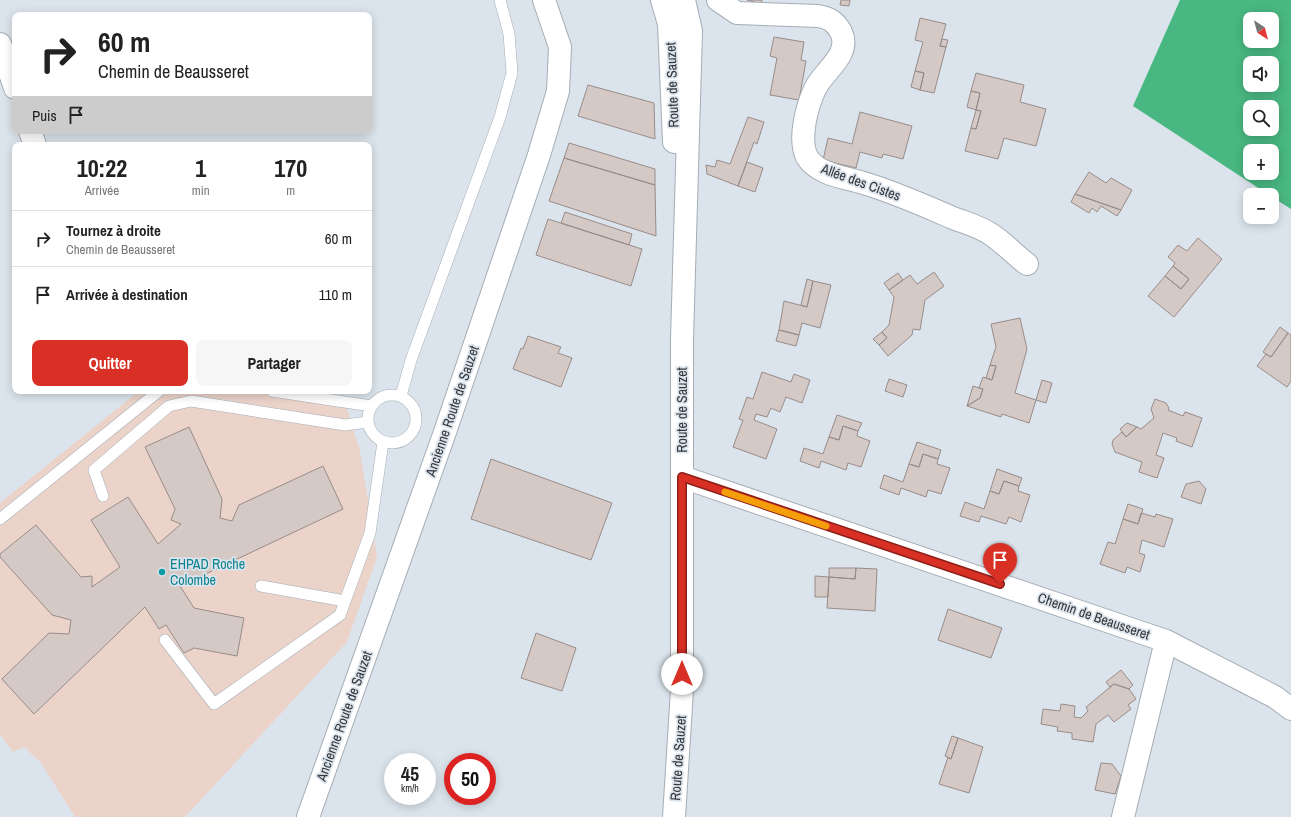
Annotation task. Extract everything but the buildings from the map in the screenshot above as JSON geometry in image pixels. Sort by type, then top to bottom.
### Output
[{"type":"street","name":"Ancienne Route de Sauzet","points":[[308,817],[446,432],[539,155],[558,91],[560,48],[544,0]]},
{"type":"street","name":"Route de Sauzet","points":[[662,0],[669,24],[682,339]]},
{"type":"street","name":"Route de Sauzet","points":[[674,817],[682,690],[682,339],[690,30],[684,0]]},
{"type":"street","name":"Allée des Cistes","points":[[718,0],[737,13],[818,16],[830,18],[838,27],[843,38],[843,49],[834,66],[816,88],[806,114],[803,142],[807,157],[817,167],[830,174],[881,188],[992,234],[1027,264]]},
{"type":"street","points":[[0,44],[12,79]]},
{"type":"street","name":"Chemin de Beausseret","points":[[682,477],[1166,640],[1275,697],[1291,709]]},
{"type":"street","points":[[1123,817],[1166,640]]},
{"type":"lane","points":[[401,396],[411,360],[500,117],[512,73],[509,34],[500,0]]},
{"type":"lane","points":[[0,519],[154,394]]},
{"type":"lane","points":[[292,394],[371,406]]},
{"type":"lane","points":[[393,394],[401,396],[409,400],[414,407],[417,415],[416,424],[408,438],[392,443],[383,442],[376,437],[368,422],[371,406],[377,399],[385,396],[393,394]]},
{"type":"lane","points":[[103,496],[94,470],[169,406],[190,401],[345,425],[368,422]]},
{"type":"lane","points":[[165,640],[214,704],[340,615],[370,533],[383,442]]},
{"type":"lane","points":[[262,586],[345,602]]},
{"type":"shaded area","points":[[135,394],[330,394],[343,397],[360,451],[377,557],[347,642],[185,817],[75,817],[41,763],[24,747],[13,752],[0,734],[0,503]]},
{"type":"green space","points":[[1180,0],[1291,0],[1291,209],[1279,201],[1279,188],[1258,188],[1246,180],[1279,180],[1279,144],[1243,144],[1243,178],[1133,106]]},
{"type":"slow traffic","points":[[725,492],[826,526]]},
{"type":"place","name":"EHPAD Roche Colombe","points":[[162,572]]},
{"type":"route","points":[[682,674],[682,477],[1000,584]]}]
